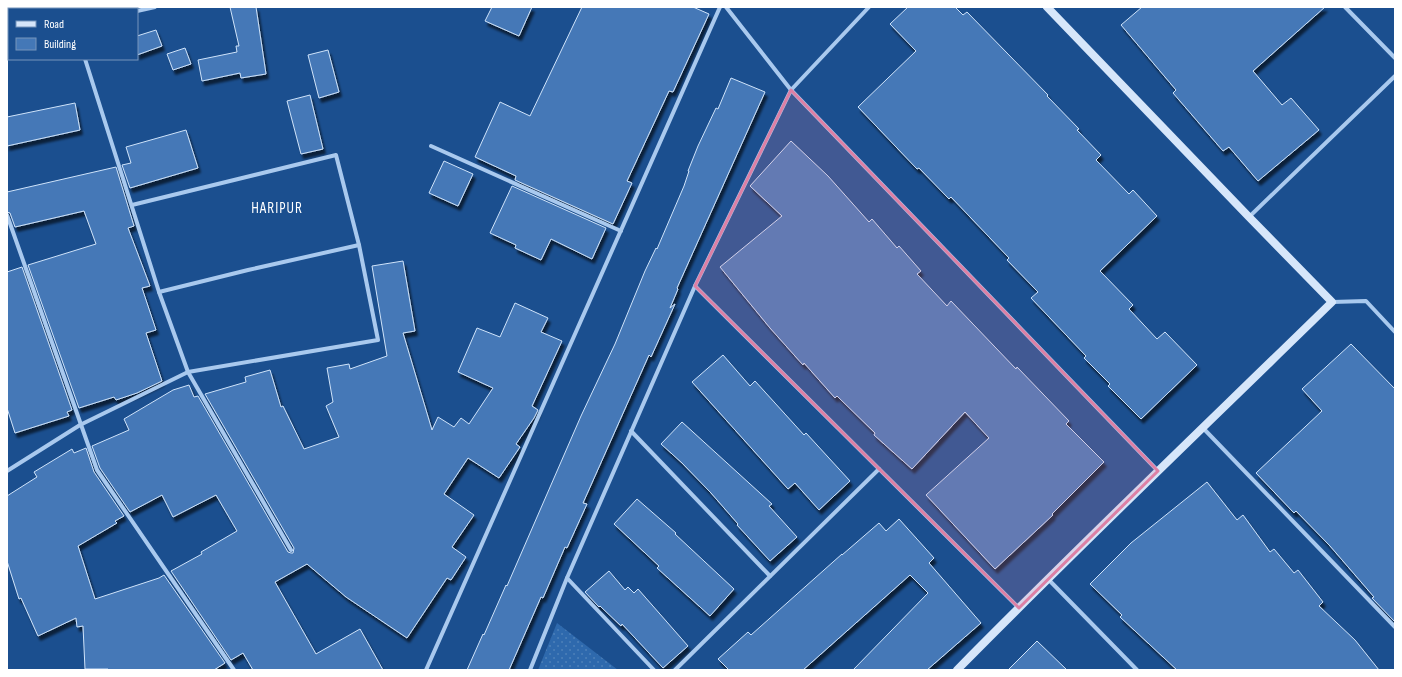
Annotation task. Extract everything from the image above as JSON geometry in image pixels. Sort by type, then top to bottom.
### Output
[{"type":"street","points":[[138,11],[155,7]]},
{"type":"street","points":[[426,670],[720,7]]},
{"type":"street","points":[[726,7],[791,90],[1158,471]]},
{"type":"street","points":[[530,670],[567,578],[695,286],[791,90],[869,7]]},
{"type":"street","points":[[1047,7],[1332,302]]},
{"type":"street","points":[[1345,7],[1395,58]]},
{"type":"street","points":[[85,60],[159,292],[188,372],[291,550]]},
{"type":"street","points":[[1249,217],[1395,76]]},
{"type":"street","points":[[431,146],[621,231]]},
{"type":"street","points":[[7,471],[80,425],[188,372],[378,340],[359,246],[336,154],[132,205]]},
{"type":"street","points":[[7,215],[96,470],[234,670]]},
{"type":"street","points":[[159,292],[248,270],[359,246]]},
{"type":"street","points":[[695,286],[1019,608]]},
{"type":"street","points":[[958,670],[1048,579],[1332,302],[1366,302],[1395,332]]},
{"type":"street","points":[[1203,428],[1395,627]]},
{"type":"street","points":[[631,431],[770,576]]},
{"type":"street","points":[[675,670],[879,469]]},
{"type":"street","points":[[567,578],[654,670]]},
{"type":"street","points":[[1048,579],[1138,670]]},
{"type":"highlighted area","points":[[791,90],[1158,471],[1019,608],[695,286]]},
{"type":"shaded area","points":[[557,623],[618,670],[538,670]]},
{"type":"building","points":[[230,7],[256,7],[266,74],[241,78],[240,73],[202,81],[198,60],[237,52],[236,46],[239,46]]},
{"type":"building","points":[[492,7],[532,7],[519,36],[485,21]]},
{"type":"building","points":[[582,7],[693,7],[709,14],[673,92],[669,91],[627,181],[632,183],[613,224],[515,180],[516,176],[475,157],[500,102],[530,116]]},
{"type":"building","points":[[908,7],[955,7],[963,15],[967,12],[1079,129],[1077,130],[1101,155],[1096,160],[1129,194],[1133,190],[1157,216],[1100,271],[1133,305],[1129,309],[1157,339],[1165,332],[1197,365],[1141,419],[1108,386],[1110,384],[1084,358],[1086,356],[1031,298],[1038,292],[1007,260],[1009,258],[951,197],[949,199],[919,168],[917,169],[858,107],[916,51],[890,24]]},
{"type":"building","points":[[1142,7],[1325,7],[1253,71],[1282,105],[1291,98],[1319,130],[1258,181],[1229,147],[1223,151],[1173,93],[1176,90],[1121,25]]},
{"type":"building","points":[[156,30],[162,46],[138,55],[138,36]]},
{"type":"building","points":[[185,48],[191,64],[173,70],[167,54]]},
{"type":"building","points":[[328,50],[339,92],[319,98],[308,55]]},
{"type":"building","points":[[731,78],[765,92],[677,288],[678,289],[670,308],[675,304],[651,357],[649,355],[583,503],[587,504],[567,548],[565,547],[543,598],[541,597],[509,670],[467,670],[506,585],[507,586],[581,416],[615,344],[645,271],[656,248],[657,249],[684,186],[698,146],[716,108],[718,109]]},
{"type":"building","points":[[310,95],[323,149],[301,154],[287,101]]},
{"type":"building","points":[[75,103],[80,130],[7,146],[7,117]]},
{"type":"building","points":[[186,130],[198,168],[130,188],[122,165],[131,163],[126,147]]},
{"type":"building","points":[[791,141],[828,176],[869,222],[872,219],[897,248],[899,246],[921,271],[917,274],[947,306],[951,301],[1016,369],[1017,367],[1069,421],[1066,424],[1104,462],[1052,514],[1053,515],[995,569],[926,495],[989,438],[965,412],[912,469],[874,435],[875,433],[837,396],[835,398],[804,363],[803,365],[770,328],[720,267],[782,216],[750,186]]},
{"type":"building","points":[[444,161],[473,174],[458,206],[429,193]]},
{"type":"building","points":[[116,167],[134,226],[128,228],[150,286],[142,288],[156,330],[146,333],[162,381],[137,393],[116,400],[114,397],[79,408],[28,265],[96,244],[84,211],[15,227],[10,213],[7,212],[7,192]]},
{"type":"building","points":[[512,186],[606,228],[592,259],[551,239],[541,260],[515,248],[516,245],[490,233]]},
{"type":"building","points":[[403,261],[415,331],[403,333],[432,430],[438,417],[454,427],[461,418],[469,424],[493,388],[458,372],[477,328],[500,337],[515,303],[548,318],[541,332],[562,341],[532,406],[538,410],[516,444],[520,447],[499,478],[468,458],[444,494],[474,515],[452,547],[466,557],[451,580],[447,578],[407,638],[346,597],[307,564],[275,582],[316,654],[360,629],[383,670],[253,670],[243,653],[231,660],[171,571],[202,554],[201,552],[237,531],[216,495],[173,517],[162,495],[130,512],[100,468],[92,446],[129,430],[124,419],[173,390],[189,385],[194,397],[198,396],[288,552],[293,553],[294,548],[205,394],[246,382],[245,377],[270,370],[281,407],[283,406],[304,449],[339,437],[326,406],[333,402],[327,368],[349,364],[350,369],[387,356],[372,266]]},
{"type":"building","points":[[22,267],[72,410],[67,412],[69,416],[15,433],[7,408],[7,272]]},
{"type":"building","points":[[1351,344],[1395,389],[1395,622],[1372,598],[1374,597],[1330,546],[1296,511],[1294,513],[1256,473],[1322,411],[1302,389]]},
{"type":"building","points":[[723,355],[750,386],[755,381],[804,435],[806,433],[850,481],[819,510],[795,483],[788,489],[692,382]]},
{"type":"building","points":[[682,422],[772,504],[769,506],[797,537],[770,561],[737,525],[738,524],[711,493],[661,444]]},
{"type":"building","points":[[86,448],[94,472],[124,516],[115,521],[117,523],[78,546],[95,599],[164,575],[225,663],[214,670],[85,669],[83,626],[77,627],[76,618],[38,636],[21,598],[19,599],[7,561],[7,496],[37,477],[34,472],[72,449],[74,453]]},
{"type":"building","points":[[1207,482],[1237,520],[1243,515],[1270,552],[1274,549],[1294,573],[1298,570],[1323,602],[1319,606],[1355,640],[1379,670],[1177,670],[1120,617],[1122,615],[1090,584],[1131,543]]},
{"type":"building","points":[[637,499],[676,533],[675,534],[734,589],[710,616],[657,568],[659,566],[614,524]]},
{"type":"building","points":[[899,519],[934,558],[929,563],[981,623],[927,670],[853,670],[928,593],[910,575],[803,670],[729,670],[718,659],[748,632],[751,635],[879,523],[886,531]]},
{"type":"building","points":[[609,571],[625,590],[628,587],[634,593],[638,589],[688,646],[663,668],[622,624],[621,626],[600,606],[599,607],[585,592]]},
{"type":"building","points":[[1037,641],[1067,670],[1008,670]]},
{"type":"district","name":"HARIPUR","points":[[277,208]]}]
